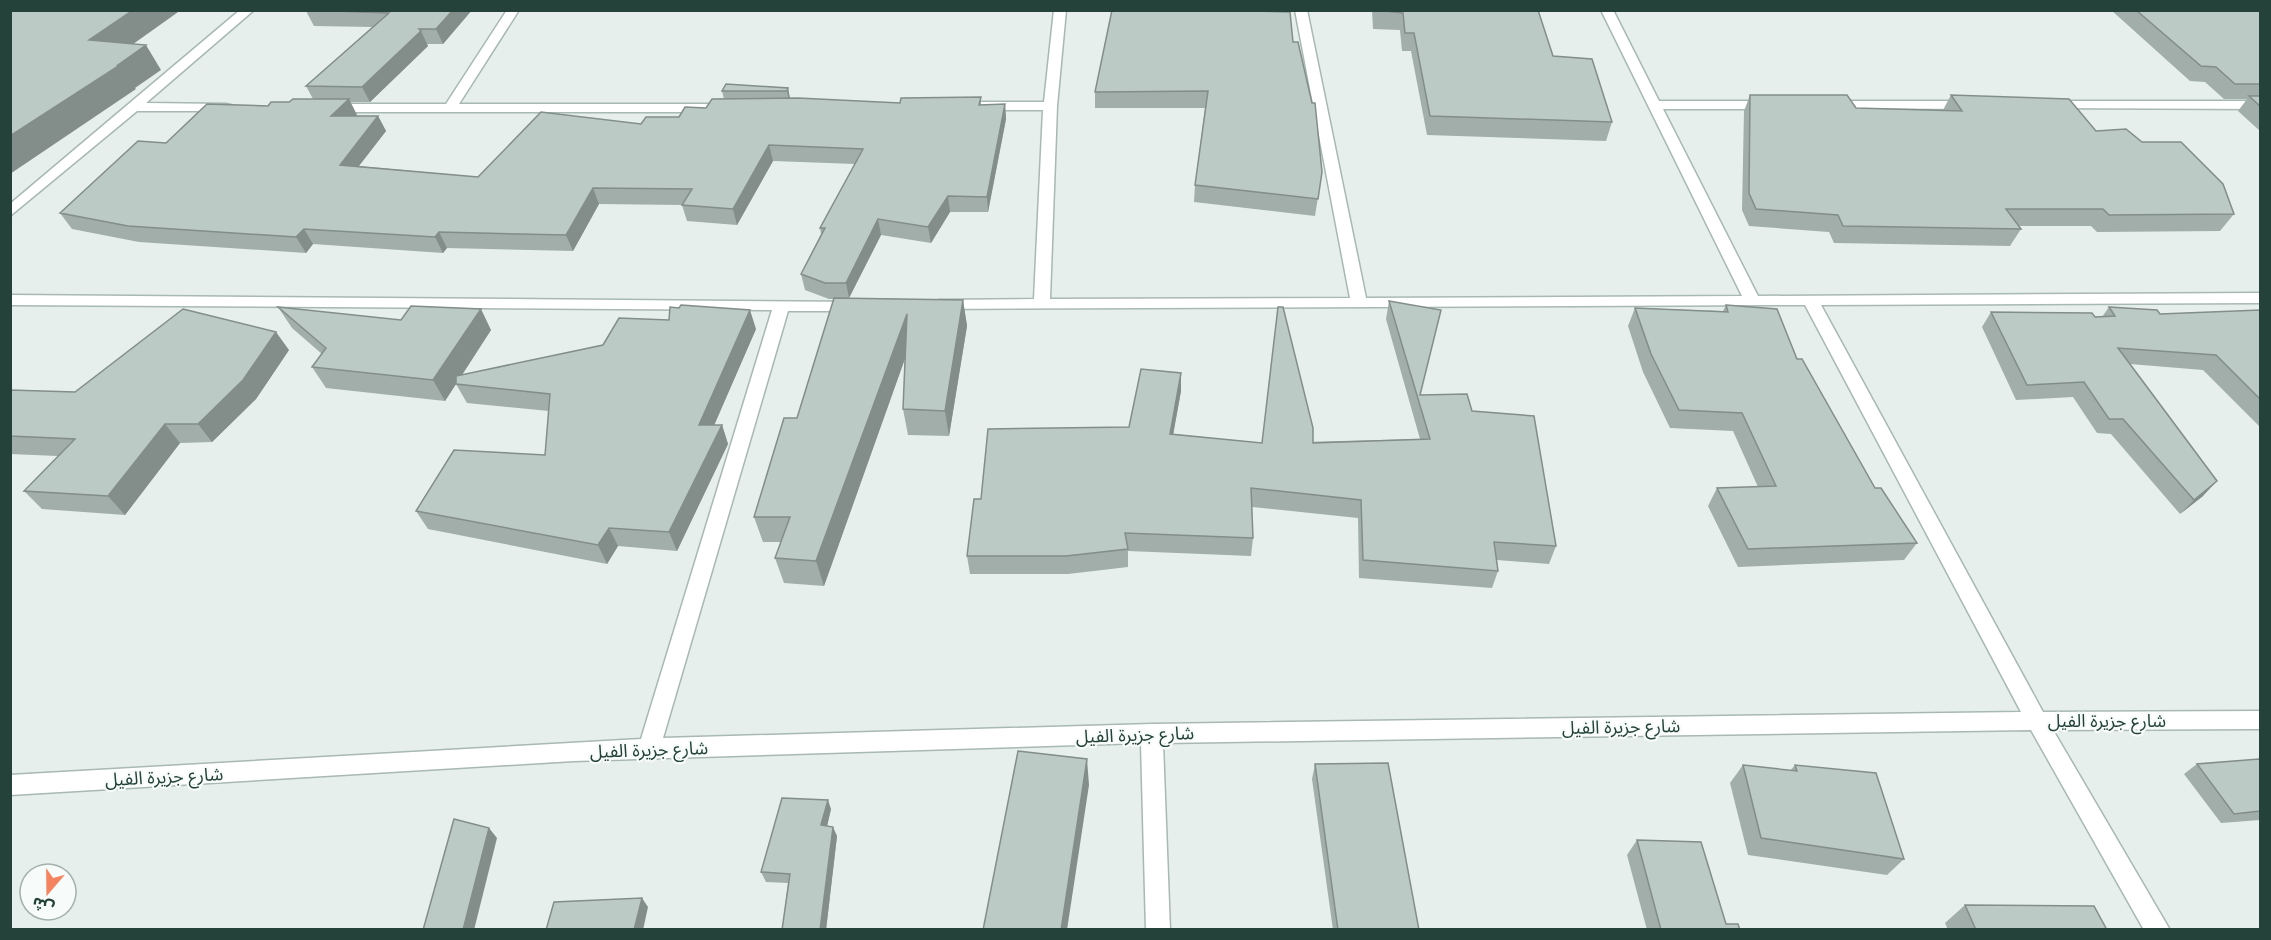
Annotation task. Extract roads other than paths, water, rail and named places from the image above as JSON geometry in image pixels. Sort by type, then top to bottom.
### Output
[{"type":"street","points":[[10,212],[248,10]]},
{"type":"street","points":[[449,109],[513,10]]},
{"type":"street","points":[[1042,305],[1050,106],[1060,10]]},
{"type":"street","points":[[1301,10],[1359,303]]},
{"type":"street","points":[[1607,10],[1752,300]]},
{"type":"street","points":[[1656,105],[1786,105]]},
{"type":"street","points":[[1810,105],[1988,105]]},
{"type":"street","points":[[2035,105],[2260,105]]},
{"type":"street","points":[[968,106],[1050,106]]},
{"type":"street","points":[[132,107],[238,108]]},
{"type":"street","points":[[320,108],[720,108]]},
{"type":"street","points":[[923,305],[2260,298]]},
{"type":"street","points":[[10,300],[876,306]]},
{"type":"street","points":[[1811,301],[2036,720],[2158,930]]},
{"type":"street","points":[[649,748],[781,306]]},
{"type":"street","name":"شارع جزيرة الفيل","points":[[10,785],[649,748],[1152,733],[2036,720],[2260,720]]},
{"type":"street","points":[[1152,733],[1158,930]]}]
